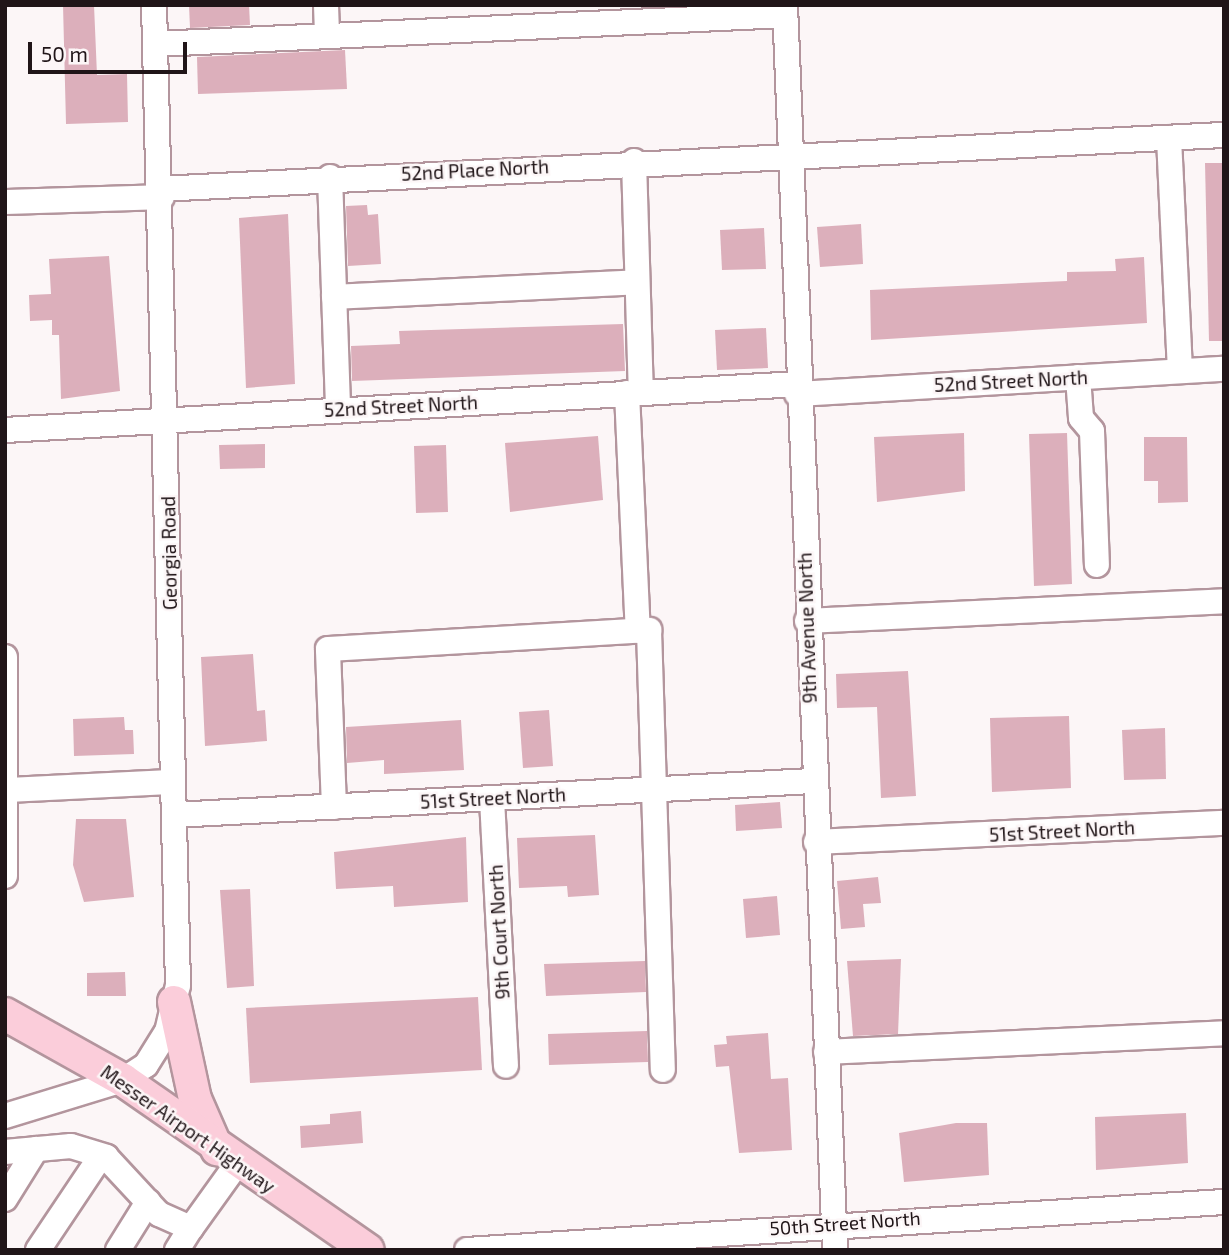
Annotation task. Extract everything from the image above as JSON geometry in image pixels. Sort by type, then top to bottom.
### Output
[{"type":"main road","points":[[174,1002],[195,1099],[227,1157]]},
{"type":"main road","name":"Messer Airport Highway","points":[[5,1014],[123,1080],[227,1157],[368,1250]]},
{"type":"street","name":"Georgia Road","points":[[123,1080],[146,1065],[167,1032],[174,1002],[167,423],[154,5]]},
{"type":"street","points":[[326,5],[327,34]]},
{"type":"street","points":[[156,44],[785,10]]},
{"type":"street","name":"9th Avenue North","points":[[785,10],[797,389],[835,1250]]},
{"type":"street","name":"52nd Place North","points":[[5,202],[161,193],[330,177],[1224,135]]},
{"type":"street","points":[[1170,138],[1180,371]]},
{"type":"street","points":[[634,161],[638,631]]},
{"type":"street","points":[[330,177],[338,409]]},
{"type":"street","points":[[334,297],[636,282]]},
{"type":"street","name":"52nd Street North","points":[[5,430],[167,423],[338,409],[634,393],[797,389],[1224,369]]},
{"type":"street","points":[[1077,377],[1081,418],[1092,431],[1097,565]]},
{"type":"street","points":[[807,621],[1224,601]]},
{"type":"street","points":[[334,807],[328,649],[649,630],[663,1070]]},
{"type":"street","points":[[5,657],[8,790],[5,876]]},
{"type":"street","name":"51st Street North","points":[[173,815],[813,781]]},
{"type":"street","points":[[8,790],[173,782]]},
{"type":"street","name":"9th Court North","points":[[492,799],[506,1066]]},
{"type":"street","name":"51st Street North","points":[[816,842],[1224,823]]},
{"type":"street","points":[[826,1052],[1224,1034]]},
{"type":"street","points":[[5,1116],[123,1080]]},
{"type":"street","points":[[5,1152],[71,1146],[101,1156],[148,1202],[191,1228]]},
{"type":"street","points":[[5,1199],[36,1149]]},
{"type":"street","points":[[38,1250],[101,1156]]},
{"type":"street","points":[[177,1250],[227,1157]]},
{"type":"street","points":[[118,1250],[148,1202]]},
{"type":"street","name":"50th Street North","points":[[467,1250],[685,1242],[835,1223],[1224,1202]]},
{"type":"building","points":[[63,5],[94,5],[97,75],[127,74],[128,122],[66,124]]},
{"type":"building","points":[[189,5],[249,5],[250,25],[190,28]]},
{"type":"building","points":[[345,50],[347,89],[198,94],[197,57]]},
{"type":"building","points":[[1205,163],[1224,163],[1224,341],[1209,341]]},
{"type":"building","points":[[367,205],[368,215],[378,214],[381,264],[348,266],[346,206]]},
{"type":"building","points":[[288,214],[295,384],[246,388],[239,218]]},
{"type":"building","points":[[861,224],[863,264],[820,267],[817,227]]},
{"type":"building","points":[[764,228],[766,269],[722,270],[720,230]]},
{"type":"building","points":[[109,256],[120,391],[61,399],[59,335],[52,335],[52,320],[30,321],[29,295],[51,294],[49,259]]},
{"type":"building","points":[[1144,257],[1147,323],[871,340],[870,290],[1067,281],[1067,272],[1116,271],[1115,259]]},
{"type":"building","points":[[623,324],[625,371],[352,381],[351,346],[400,344],[399,331]]},
{"type":"building","points":[[766,328],[768,368],[717,370],[715,330]]},
{"type":"building","points":[[964,433],[965,491],[877,502],[874,437]]},
{"type":"building","points":[[1067,433],[1072,584],[1034,586],[1029,434]]},
{"type":"building","points":[[598,436],[603,500],[510,512],[505,443]]},
{"type":"building","points":[[1144,437],[1187,437],[1188,502],[1158,503],[1158,481],[1144,481]]},
{"type":"building","points":[[265,444],[265,468],[220,469],[219,445]]},
{"type":"building","points":[[446,445],[448,512],[416,513],[414,446]]},
{"type":"building","points":[[253,654],[257,711],[265,710],[267,741],[205,746],[201,657]]},
{"type":"building","points":[[908,671],[916,796],[881,798],[877,707],[837,708],[836,674]]},
{"type":"building","points":[[549,710],[553,766],[523,768],[519,712]]},
{"type":"building","points":[[1069,716],[1071,788],[992,792],[990,718]]},
{"type":"building","points":[[124,717],[125,730],[133,730],[134,754],[74,756],[73,719]]},
{"type":"building","points":[[461,720],[464,770],[384,774],[384,760],[347,763],[346,727]]},
{"type":"building","points":[[1165,728],[1166,779],[1124,780],[1122,730]]},
{"type":"building","points":[[780,802],[782,828],[736,831],[735,805]]},
{"type":"building","points":[[76,819],[126,819],[134,897],[84,902],[73,865]]},
{"type":"building","points":[[595,835],[599,895],[568,897],[567,886],[519,888],[517,838]]},
{"type":"building","points":[[466,837],[468,902],[394,907],[393,886],[336,889],[334,852]]},
{"type":"building","points":[[878,877],[881,903],[863,904],[865,927],[841,929],[837,881]]},
{"type":"building","points":[[250,889],[254,986],[227,988],[220,890]]},
{"type":"building","points":[[777,896],[780,935],[746,938],[743,899]]},
{"type":"building","points":[[901,959],[898,1034],[853,1036],[847,961]]},
{"type":"building","points":[[645,961],[646,992],[546,996],[544,964]]},
{"type":"building","points":[[125,972],[126,996],[87,996],[87,973]]},
{"type":"building","points":[[478,997],[482,1070],[250,1083],[246,1008]]},
{"type":"building","points":[[647,1031],[648,1062],[549,1065],[548,1034]]},
{"type":"building","points":[[768,1033],[771,1079],[788,1078],[792,1150],[739,1153],[729,1066],[716,1067],[714,1045],[727,1044],[726,1036]]},
{"type":"building","points":[[361,1111],[363,1143],[301,1148],[300,1126],[330,1124],[330,1114]]},
{"type":"building","points":[[1186,1113],[1188,1163],[1096,1170],[1095,1117]]},
{"type":"building","points":[[956,1123],[987,1123],[989,1175],[904,1182],[899,1133]]}]
